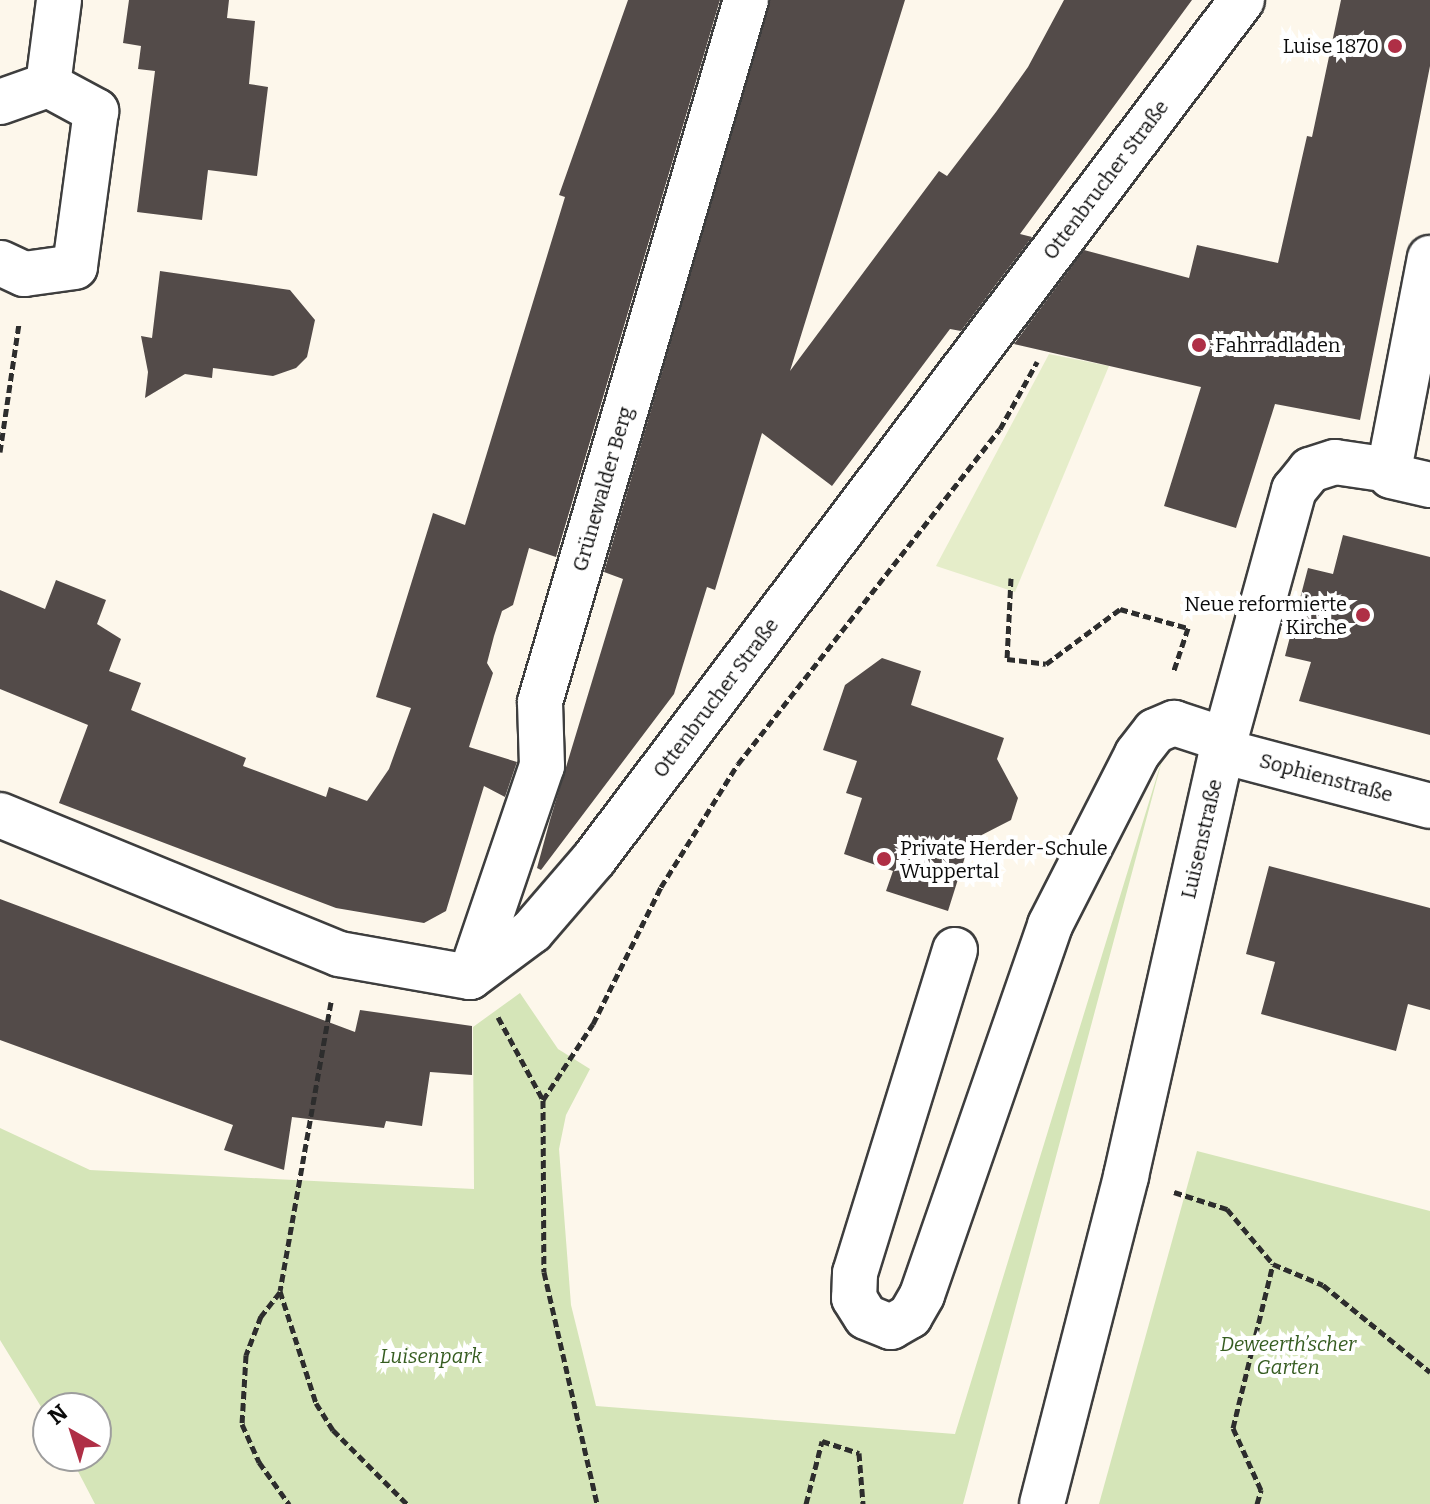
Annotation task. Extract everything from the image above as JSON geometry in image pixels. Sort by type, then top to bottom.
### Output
[{"type":"street","points":[[48,85],[59,0]]},
{"type":"street","name":"Grünewalder Berg","points":[[470,977],[542,766],[540,702],[746,0]]},
{"type":"street","name":"Ottenbrucher Straße","points":[[470,977],[532,931],[594,859],[1242,0]]},
{"type":"street","points":[[0,102],[48,85],[96,111],[75,267],[24,274],[0,263]]},
{"type":"street","points":[[1430,258],[1389,470],[1391,476],[1430,485]]},
{"type":"street","name":"Luisenstraße","points":[[1042,1504],[1126,1176],[1224,745],[1294,490],[1310,470],[1335,462],[1389,470]]},
{"type":"street","name":"Sophienstraße","points":[[1155,731],[1174,723],[1224,745],[1430,806]]},
{"type":"street","points":[[955,950],[855,1273],[854,1298],[866,1317],[891,1327],[910,1316],[922,1295],[1050,925],[1137,754],[1155,731]]},
{"type":"street","points":[[0,815],[339,954],[470,977]]},
{"type":"path","points":[[0,452],[20,320]]},
{"type":"path","points":[[543,1100],[593,1024],[661,887],[738,764],[1000,429],[1037,362]]},
{"type":"path","points":[[1011,578],[1007,659],[1046,664],[1120,609],[1188,628],[1155,731]]},
{"type":"path","points":[[289,1504],[259,1462],[242,1424],[246,1355],[261,1316],[280,1291],[339,954]]},
{"type":"path","points":[[470,977],[518,1047],[543,1100],[544,1272],[597,1504]]},
{"type":"path","points":[[1126,1176],[1227,1209],[1273,1264],[1323,1285],[1430,1372]]},
{"type":"path","points":[[1257,1504],[1261,1490],[1233,1428],[1273,1264]]},
{"type":"path","points":[[280,1291],[316,1403],[333,1430],[407,1504]]},
{"type":"path","points":[[806,1504],[822,1441],[859,1453],[863,1504]]},
{"type":"green space","points":[[1049,354],[1109,366],[1015,592],[936,566]]},
{"type":"green space","name":"Luisenpark","points":[[1164,753],[963,1504],[95,1504],[78,1472],[112,1472],[112,1392],[32,1392],[0,1340],[0,1128],[90,1170],[474,1189],[473,1027],[520,993],[558,1049],[590,1069],[566,1115],[559,1149],[571,1305],[596,1406],[955,1434]]},
{"type":"green space","name":"Deweerth’scher Garten","points":[[1197,1151],[1430,1211],[1430,1504],[1099,1504]]},
{"type":"building","points":[[129,0],[229,0],[227,18],[255,21],[249,84],[268,87],[257,176],[208,170],[202,220],[137,212],[155,71],[138,69],[141,46],[123,43]]},
{"type":"building","points":[[628,0],[720,0],[556,557],[529,548],[513,605],[502,611],[494,636],[487,663],[493,673],[469,747],[517,762],[505,797],[484,786],[446,911],[424,923],[336,908],[59,803],[88,725],[0,689],[0,590],[45,609],[56,580],[106,600],[97,624],[121,639],[109,671],[141,683],[131,710],[246,758],[243,766],[326,797],[329,787],[367,801],[389,769],[411,708],[376,697],[433,513],[465,525],[565,197],[559,195]]},
{"type":"building","points":[[770,0],[905,0],[790,371],[939,171],[947,176],[996,112],[1028,67],[1064,0],[1192,0],[1020,234],[1032,237],[961,331],[950,329],[832,486],[762,433],[715,590],[707,587],[674,694],[541,870],[537,868],[550,820],[623,579],[604,572]]},
{"type":"building","points":[[1341,0],[1430,0],[1430,66],[1360,420],[1275,404],[1236,528],[1164,506],[1201,387],[1014,344],[1084,250],[1189,278],[1197,245],[1278,263],[1307,136],[1312,137]]},
{"type":"building","points":[[160,271],[290,290],[315,320],[307,357],[296,368],[273,376],[213,368],[212,378],[185,374],[145,398],[148,372],[141,336],[152,338]]},
{"type":"building","name":"Neue reformierte Kirche","points":[[1343,535],[1430,557],[1430,735],[1299,701],[1311,662],[1285,656],[1308,568],[1333,574]]},
{"type":"building","points":[[882,658],[921,671],[911,705],[1004,738],[997,759],[1018,798],[1011,820],[970,841],[948,911],[886,891],[893,871],[844,854],[862,798],[846,793],[857,761],[823,750],[845,685]]},
{"type":"building","points":[[1269,866],[1430,908],[1430,1010],[1408,1004],[1396,1051],[1261,1014],[1275,962],[1246,954]]},
{"type":"building","points":[[0,899],[355,1032],[360,1010],[472,1026],[472,1075],[430,1072],[422,1126],[386,1121],[384,1128],[292,1117],[284,1170],[224,1150],[233,1125],[0,1040]]},
{"type":"place","name":"Luise 1870","points":[[1395,46]]},
{"type":"place","name":"Fahrradladen","points":[[1199,345]]},
{"type":"place","name":"Neue reformierte Kirche","points":[[1363,615]]},
{"type":"place","name":"Private Herder-Schule Wuppertal","points":[[884,859]]}]
